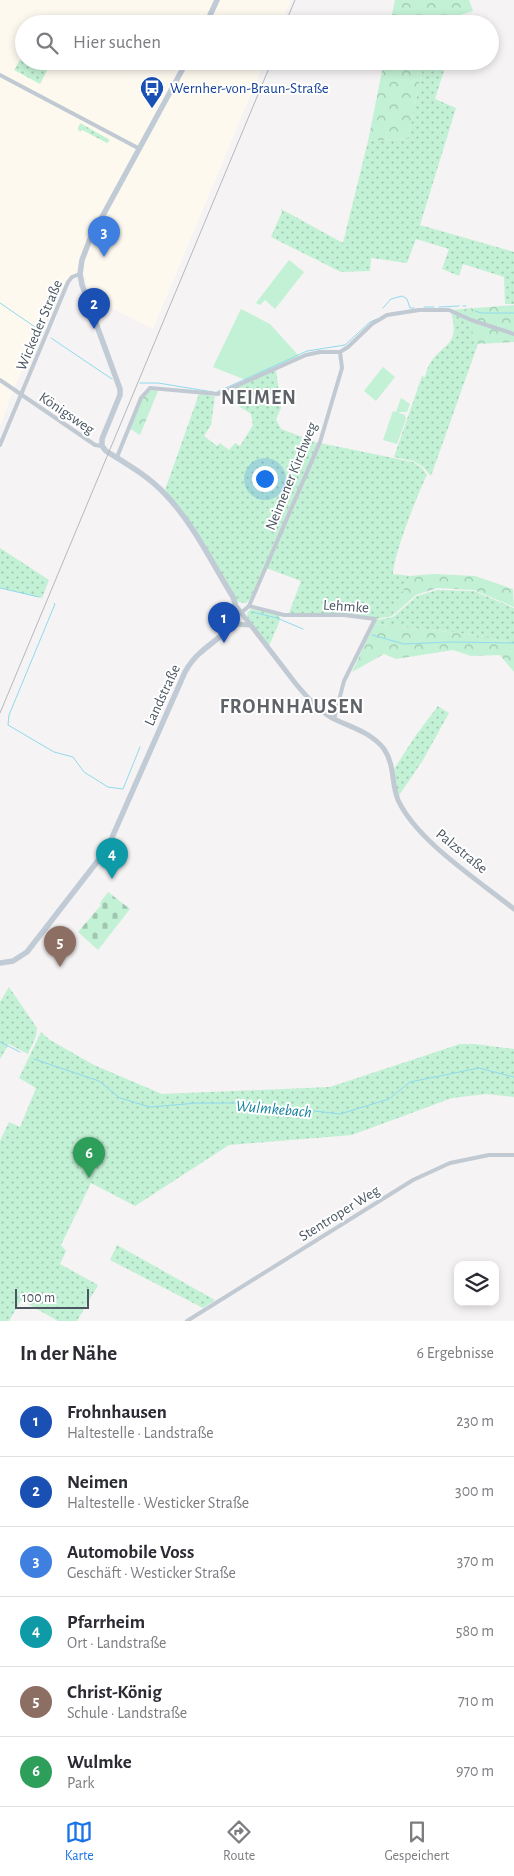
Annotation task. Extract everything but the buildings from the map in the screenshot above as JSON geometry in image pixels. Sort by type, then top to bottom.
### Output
[{"type":"main road","points":[[210,15],[217,0]]},
{"type":"main road","points":[[181,70],[87,245],[80,274],[84,292],[120,389],[120,395],[102,439],[102,446],[106,451],[150,480],[181,513],[232,597],[236,606],[236,616],[233,624]]},
{"type":"main road","name":"Landstraße","points":[[0,963],[13,961],[27,952],[100,858],[110,842],[185,672],[195,657],[233,624]]},
{"type":"street","points":[[0,75],[138,148]]},
{"type":"street","name":"Wickeder Straße","points":[[0,445],[68,282],[72,277],[80,274]]},
{"type":"street","points":[[117,457],[140,398],[150,388],[218,394],[306,355],[320,352],[340,352],[348,347],[372,324],[386,315],[419,310],[449,310],[470,320],[514,334]]},
{"type":"street","name":"Neimener Kirchweg","points":[[249,606],[320,442],[342,368],[340,352]]},
{"type":"street","name":"Königsweg","points":[[0,380],[95,445],[102,446]]},
{"type":"street","name":"Palzstraße","points":[[236,606],[296,684],[318,707],[334,718],[370,736],[383,749],[391,762],[398,799],[428,841],[514,909]]},
{"type":"street","points":[[241,612],[249,606]]},
{"type":"street","name":"Lehmke","points":[[249,606],[284,615],[344,614],[376,619],[344,681],[334,718]]},
{"type":"street","points":[[233,624],[250,625]]},
{"type":"street","name":"Stentroper Weg","points":[[187,1321],[413,1180],[450,1162],[489,1155],[514,1155]]},
{"type":"shaded area","points":[[0,0],[291,0],[285,15],[15,15],[15,70],[261,70],[153,329],[109,307],[95,311],[84,275],[79,275],[55,293],[11,396],[0,427]]},
{"type":"green space","points":[[395,0],[469,0],[473,11],[460,15],[392,15]]},
{"type":"green space","points":[[15,68],[15,70],[47,70],[40,84],[14,70]]},
{"type":"green space","points":[[382,70],[422,70],[408,138],[368,141]]},
{"type":"green space","points":[[422,70],[444,70],[435,99],[456,108],[420,225],[514,252],[514,304],[505,304],[504,277],[463,264],[459,276],[442,269],[449,249],[416,239],[407,263],[371,258],[370,271],[341,272],[271,237],[282,212],[281,209],[343,243],[368,141],[408,138]]},
{"type":"green space","points":[[80,123],[110,140],[107,143],[82,130],[80,132],[78,129]]},
{"type":"green space","points":[[289,260],[304,272],[275,309],[265,300],[260,305],[256,303]]},
{"type":"green space","points":[[514,305],[514,333],[471,319],[451,310]]},
{"type":"green space","points":[[241,309],[270,324],[299,356],[246,380],[213,367]]},
{"type":"green space","points":[[451,312],[470,321],[469,325],[478,344],[431,476],[423,467],[413,461],[394,457],[422,376],[425,377],[428,366],[452,339],[454,332]]},
{"type":"green space","points":[[470,321],[514,334],[514,342],[478,344],[469,325]]},
{"type":"green space","points":[[383,367],[395,377],[376,401],[364,391]]},
{"type":"green space","points":[[276,370],[281,408],[276,419],[281,429],[318,443],[250,599],[246,603],[238,602],[182,510],[165,490],[199,394],[215,396],[211,425],[204,436],[217,446],[220,443],[229,450],[235,443],[240,446],[253,425],[251,414],[226,398],[224,393]]},
{"type":"green space","points":[[151,390],[158,391],[140,435],[129,428],[144,395]]},
{"type":"green space","points":[[401,398],[410,404],[407,412],[399,412],[405,415],[406,419],[397,444],[383,440],[393,411],[396,412]]},
{"type":"green space","points":[[320,443],[413,462],[422,468],[427,475],[407,524],[394,565],[393,574],[410,576],[392,616],[376,619],[289,613],[301,581],[266,568]]},
{"type":"green space","points":[[0,548],[49,580],[42,598],[0,588]]},
{"type":"green space","points":[[433,574],[475,576],[513,589],[514,607],[474,590],[437,588],[416,595],[392,616],[410,576]]},
{"type":"green space","points":[[437,590],[474,591],[514,608],[514,644],[476,635],[374,624],[376,620],[393,617],[417,596]]},
{"type":"green space","points":[[251,609],[279,614],[280,620],[269,646],[248,618],[247,613]]},
{"type":"green space","points":[[374,624],[476,635],[514,644],[514,672],[500,655],[471,656],[453,650],[396,659],[384,654],[352,672]]},
{"type":"green space","points":[[438,706],[449,713],[423,760],[398,797],[394,769]]},
{"type":"green space","points":[[108,892],[130,909],[98,950],[78,932],[101,905],[100,903]]},
{"type":"green space","points":[[9,987],[37,1028],[36,1036],[28,1054],[9,1044],[0,1059],[0,1002]]},
{"type":"green space","points":[[41,1032],[50,1040],[94,1065],[162,1094],[330,1087],[460,1044],[514,1049],[514,1097],[486,1094],[452,1098],[352,1135],[229,1145],[135,1206],[91,1183],[61,1245],[66,1251],[60,1264],[98,1285],[77,1321],[58,1321],[21,1300],[9,1321],[0,1321],[0,1141],[9,1122],[20,1127],[36,1088],[19,1078]]},
{"type":"green space","points":[[117,1245],[215,1300],[203,1308],[110,1260]]},
{"type":"waterway","points":[[383,308],[391,299],[402,296],[407,299],[410,308],[414,308]]},
{"type":"waterway","points":[[0,303],[38,329]]},
{"type":"waterway","points":[[439,307],[459,306]]},
{"type":"waterway","points":[[424,307],[434,307]]},
{"type":"waterway","points":[[475,311],[481,313],[514,313]]},
{"type":"waterway","points":[[217,392],[307,351],[345,345],[370,322],[377,319]]},
{"type":"waterway","points":[[51,338],[112,379]]},
{"type":"waterway","points":[[140,383],[158,383],[213,392]]},
{"type":"waterway","points":[[0,588],[39,597]]},
{"type":"waterway","points":[[54,603],[9,715],[8,725],[54,752],[73,757],[84,772],[108,787],[123,789],[140,747]]},
{"type":"waterway","points":[[252,612],[277,618],[303,629]]},
{"type":"waterway","points":[[372,635],[404,644],[450,642],[514,643]]},
{"type":"waterway","name":"Wulmkebach","points":[[0,1042],[20,1052]]},
{"type":"waterway","name":"Wulmkebach","points":[[34,1059],[99,1081],[120,1098],[150,1107],[197,1103],[246,1103],[340,1114],[389,1099],[410,1082],[479,1068],[514,1077]]},
{"type":"railway","points":[[289,15],[295,0]]},
{"type":"railway","points":[[0,713],[268,70]]},
{"type":"place","name":"Wernher-von-Braun-Straße","points":[[152,109]]},
{"type":"place","name":"Automobile Voss","points":[[104,257]]},
{"type":"place","name":"Neimen","points":[[94,329]]},
{"type":"place","name":"Frohnhausen","points":[[224,643]]},
{"type":"place","name":"Pfarrheim","points":[[112,879]]},
{"type":"place","name":"Christ-König","points":[[60,967]]},
{"type":"place","name":"Wulmke","points":[[89,1178]]},
{"type":"district","name":"NEIMEN","points":[[259,397]]},
{"type":"district","name":"FROHNHAUSEN","points":[[292,706]]}]
